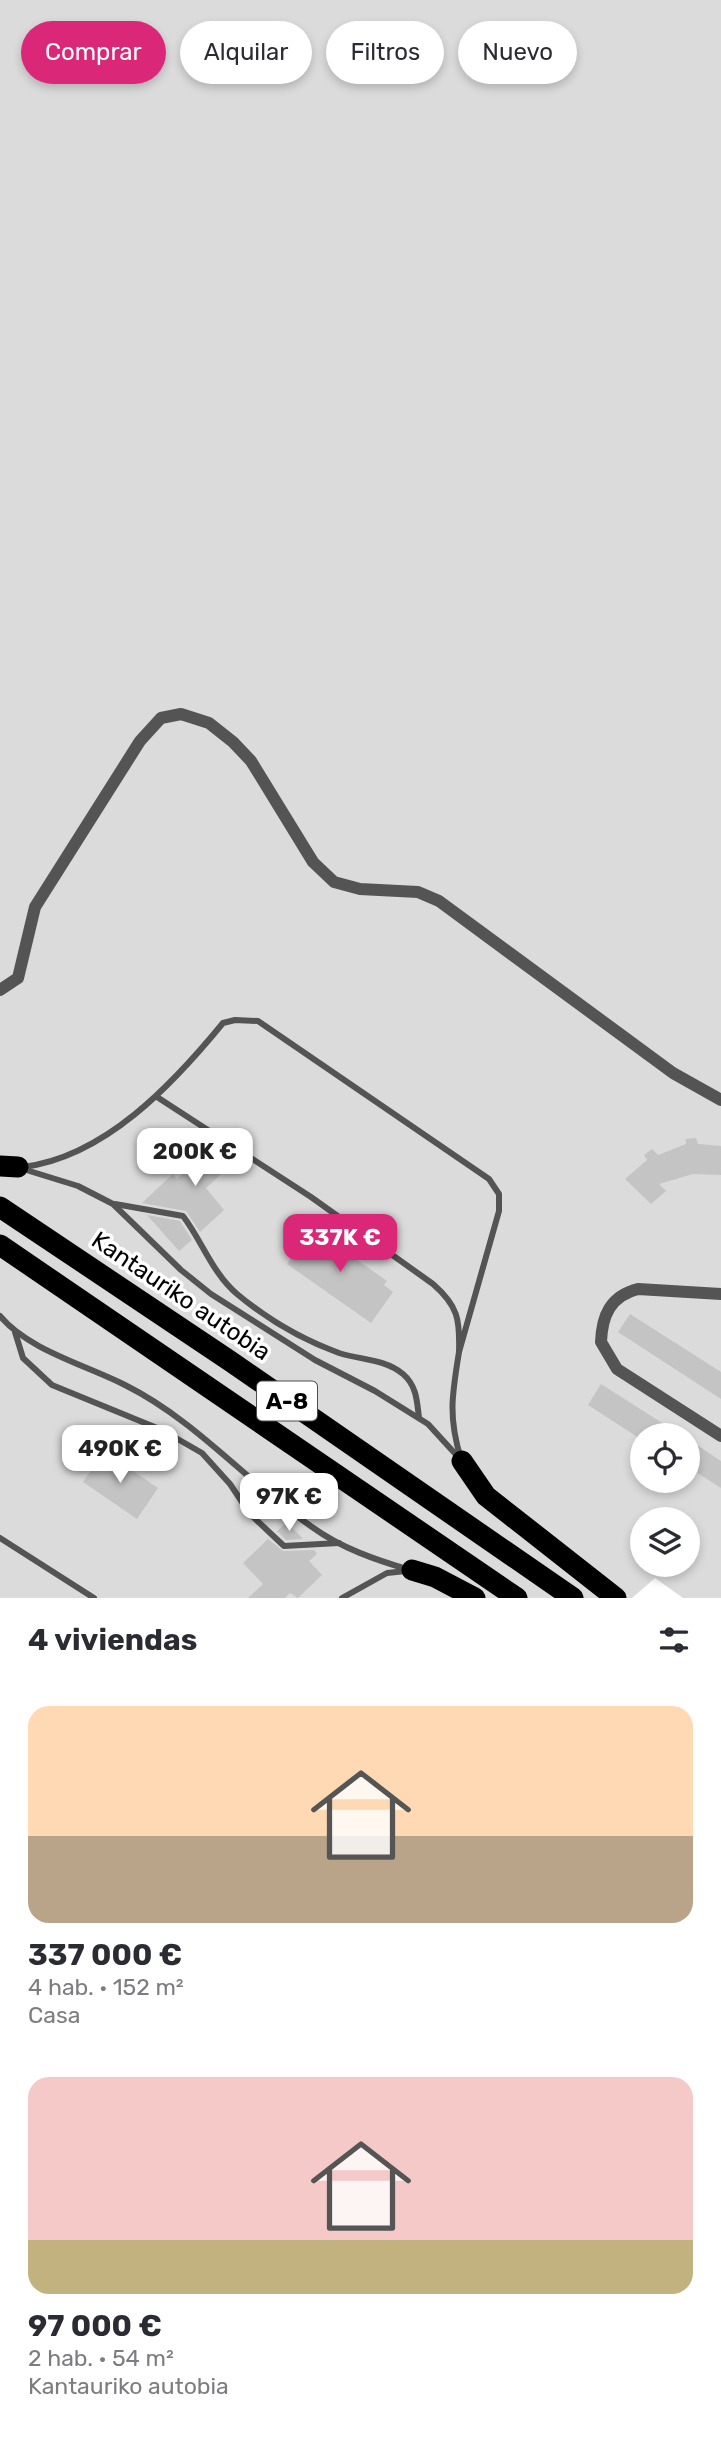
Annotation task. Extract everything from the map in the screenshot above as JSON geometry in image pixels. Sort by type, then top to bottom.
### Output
[{"type":"highway","name":"Kantauriko autobia","points":[[0,1207],[573,1598]]},
{"type":"highway","name":"A-8","points":[[0,1245],[517,1598]]},
{"type":"highway","points":[[462,1461],[486,1496],[616,1598]]},
{"type":"highway","points":[[412,1570],[435,1577],[475,1598]]},
{"type":"street","points":[[0,990],[18,978],[35,907],[140,741],[161,718],[181,714],[209,723],[251,761],[313,862],[334,881],[360,889],[418,892],[439,901],[673,1073],[721,1100]]},
{"type":"street","points":[[721,1294],[660,1289],[625,1292],[606,1311],[601,1342],[617,1369],[721,1436]]},
{"type":"lane","points":[[9,1167],[48,1164],[115,1128],[157,1097],[223,1023],[235,1020],[258,1021],[489,1178],[499,1194],[499,1212],[459,1352],[451,1396],[450,1418],[462,1461]]},
{"type":"lane","points":[[157,1097],[311,1197],[433,1284],[450,1299],[455,1311],[459,1323],[459,1352]]},
{"type":"lane","points":[[9,1167],[78,1185],[113,1204],[181,1270],[211,1294],[315,1360],[419,1418],[462,1461]]},
{"type":"lane","points":[[113,1204],[183,1216],[235,1293],[263,1314],[306,1339],[338,1353],[388,1363],[406,1376],[415,1391],[419,1418]]},
{"type":"lane","points":[[0,1316],[15,1332],[160,1405],[189,1424],[299,1518],[373,1559],[412,1570]]},
{"type":"lane","points":[[15,1332],[23,1358],[52,1385],[162,1430],[202,1453],[230,1484],[250,1514],[284,1546],[340,1543]]},
{"type":"lane","points":[[0,1538],[93,1598]]},
{"type":"lane","points":[[342,1598],[387,1573],[412,1570]]},
{"type":"shaded area","points":[[0,0],[721,0],[721,1598],[683,1598],[655,1578],[632,1598],[0,1598]]},
{"type":"building","points":[[696,1138],[698,1144],[721,1146],[721,1175],[693,1174],[659,1184],[666,1191],[651,1204],[625,1179],[647,1160],[644,1155],[652,1149],[658,1155],[686,1144],[686,1139]]},
{"type":"building","points":[[216,1142],[237,1159],[206,1188],[224,1210],[200,1232],[186,1211],[142,1203],[173,1174],[177,1179]]},
{"type":"building","points":[[147,1215],[180,1221],[192,1240],[179,1251]]},
{"type":"building","points":[[315,1223],[329,1233],[326,1238],[387,1281],[384,1285],[393,1292],[371,1323],[287,1264]]},
{"type":"building","points":[[630,1314],[721,1372],[721,1399],[618,1332]]},
{"type":"building","points":[[601,1384],[662,1423],[630,1423],[630,1432],[588,1405]]},
{"type":"building","points":[[700,1447],[721,1461],[721,1488],[700,1475]]},
{"type":"building","points":[[104,1451],[158,1488],[137,1519],[83,1482]]},
{"type":"building","points":[[287,1522],[303,1539],[286,1540],[277,1531]]},
{"type":"building","points":[[268,1539],[283,1551],[314,1550],[317,1554],[309,1561],[322,1575],[298,1598],[290,1593],[285,1598],[248,1598],[263,1584],[243,1563]]}]
